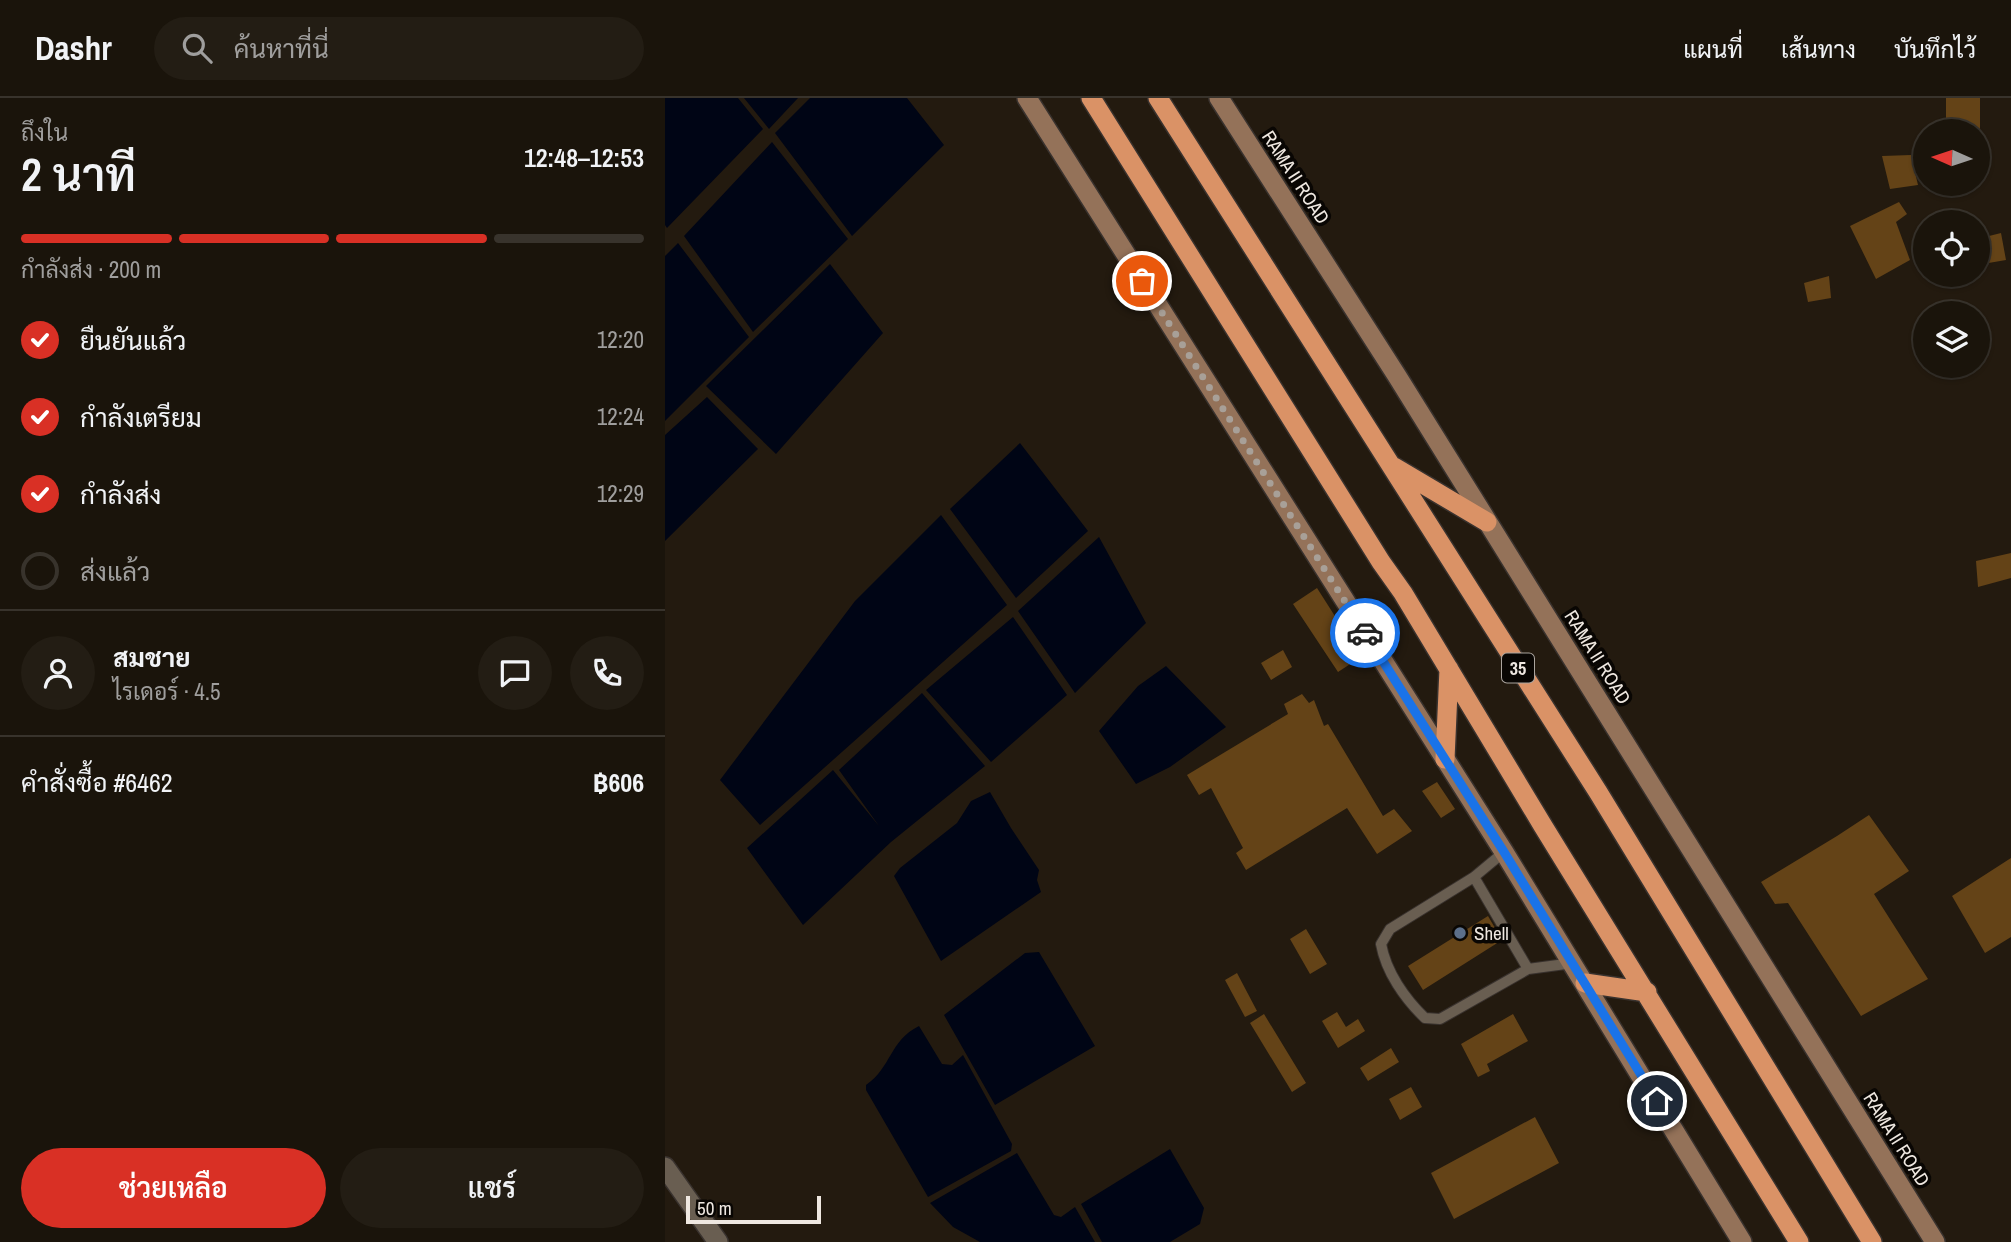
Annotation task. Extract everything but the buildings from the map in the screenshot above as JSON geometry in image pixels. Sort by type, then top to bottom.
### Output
[{"type":"highway","points":[[1091,98],[1449,669],[1799,1242]]},
{"type":"highway","name":"35","points":[[1158,98],[1598,792],[1872,1242]]},
{"type":"highway","points":[[1390,464],[1487,522]]},
{"type":"highway","points":[[1445,759],[1449,669]]},
{"type":"highway","points":[[1585,983],[1647,992]]},
{"type":"main road","points":[[1027,98],[1504,852],[1742,1242]]},
{"type":"main road","name":"RAMA II ROAD","points":[[1219,98],[1487,522],[1935,1242]]},
{"type":"street","points":[[665,1167],[718,1242]]},
{"type":"lane","points":[[1504,852],[1474,877],[1390,929],[1381,944],[1384,962],[1414,1008],[1425,1018],[1440,1019],[1528,969],[1573,964]]},
{"type":"lane","points":[[1474,877],[1528,969]]},
{"type":"water","points":[[665,98],[738,98],[763,129],[667,228],[665,225]]},
{"type":"water","points":[[744,98],[798,98],[769,129]]},
{"type":"water","points":[[810,98],[907,98],[944,145],[852,236],[775,133]]},
{"type":"water","points":[[772,142],[848,239],[753,332],[684,236]]},
{"type":"water","points":[[678,243],[749,337],[665,421],[665,256]]},
{"type":"water","points":[[830,264],[883,333],[776,454],[706,386]]},
{"type":"water","points":[[707,397],[758,449],[665,541],[665,435]]},
{"type":"water","points":[[1020,443],[1088,531],[1016,598],[950,509]]},
{"type":"water","points":[[941,515],[1007,605],[760,825],[720,780],[855,601]]},
{"type":"water","points":[[1099,537],[1146,623],[1075,693],[1018,611]]},
{"type":"water","points":[[1013,617],[1067,695],[991,762],[926,690]]},
{"type":"water","points":[[1166,666],[1226,727],[1170,767],[1136,784],[1099,731],[1138,686]]},
{"type":"water","points":[[922,693],[985,766],[891,842],[803,925],[747,848],[833,770],[879,826],[839,770]]},
{"type":"water","points":[[990,792],[1039,870],[1037,880],[1041,892],[941,961],[894,876],[900,868],[957,823],[971,801]]},
{"type":"water","points":[[1039,952],[1095,1046],[995,1105],[944,1015],[1025,953]]},
{"type":"water","points":[[919,1026],[942,1064],[952,1065],[963,1055],[1012,1144],[1011,1151],[928,1197],[866,1090],[866,1085],[875,1078],[902,1039]]},
{"type":"water","points":[[1170,1149],[1204,1208],[1200,1224],[1170,1242],[1102,1242],[1081,1204]]},
{"type":"water","points":[[1017,1153],[1054,1215],[1061,1217],[1075,1207],[1095,1242],[980,1242],[953,1227],[930,1203]]},
{"type":"way so far","points":[[1142,281],[1365,633]]},
{"type":"place","name":"Shell","points":[[1460,933]]},
{"type":"route","points":[[1365,633],[1657,1101]]}]
